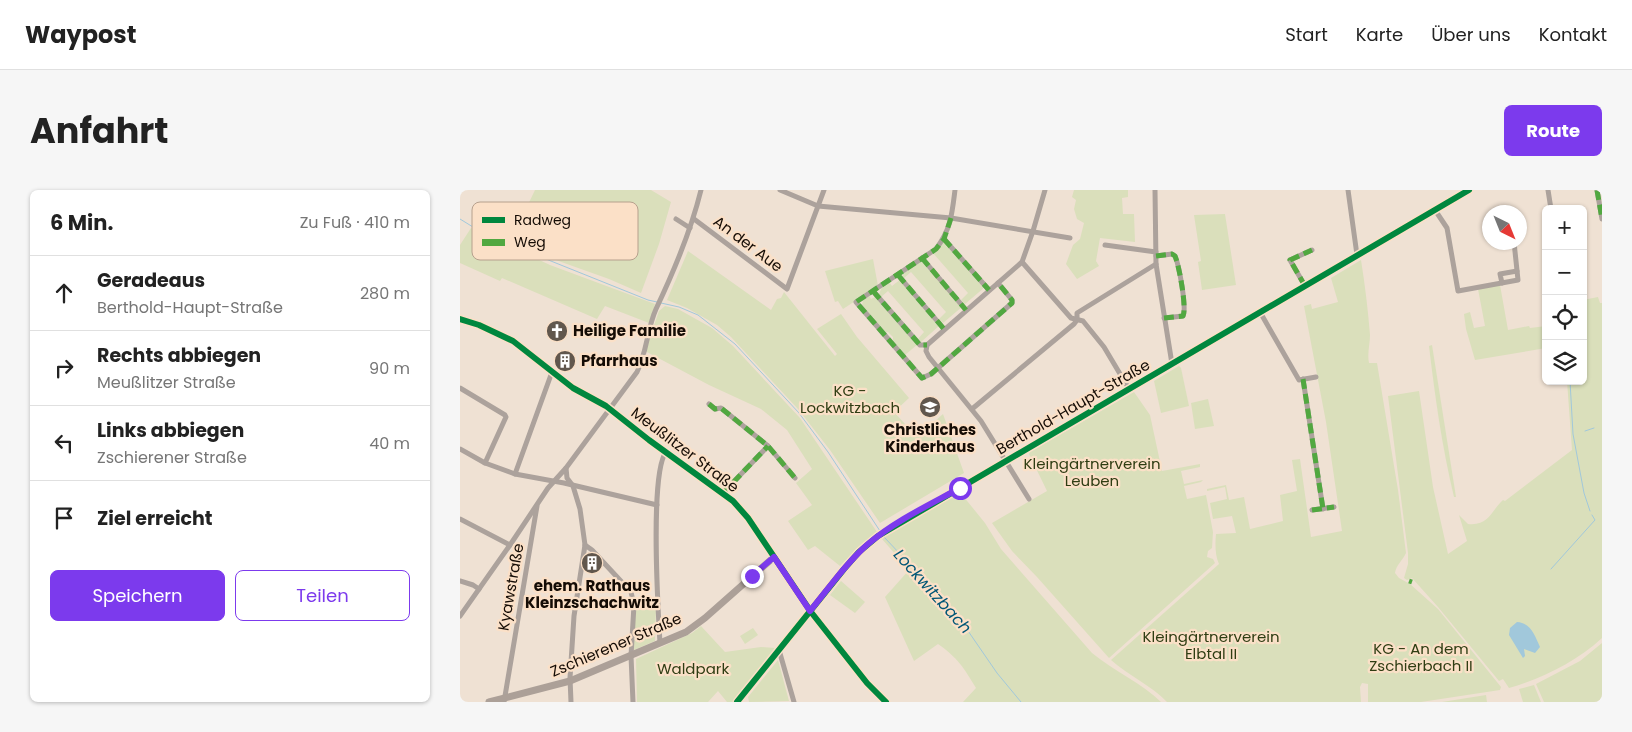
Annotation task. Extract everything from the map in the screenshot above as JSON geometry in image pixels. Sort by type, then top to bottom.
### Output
[{"type":"street","name":"Kyawstraße","points":[[504,700],[536,505],[626,389],[640,367],[656,310],[694,219],[700,190]]},
{"type":"street","points":[[780,190],[818,206],[951,218],[1070,238]]},
{"type":"street","points":[[818,206],[824,190]]},
{"type":"street","points":[[955,190],[951,223],[944,239],[936,249],[856,302],[922,378],[931,374],[1012,303],[1012,300],[998,283]]},
{"type":"street","points":[[1029,499],[972,409],[926,351],[927,345],[944,329],[1022,262],[1045,190]]},
{"type":"street","points":[[1155,190],[1156,264],[1172,364]]},
{"type":"street","points":[[1348,190],[1357,255]]},
{"type":"street","name":"Berthold-Haupt-Straße","points":[[741,700],[852,560],[878,536],[1469,190]]},
{"type":"street","points":[[1548,190],[1550,205]]},
{"type":"street","points":[[1597,190],[1602,220]]},
{"type":"street","name":"An der Aue","points":[[694,219],[787,289],[818,206]]},
{"type":"street","points":[[1435,210],[1447,228],[1458,291],[1518,280],[1515,250]]},
{"type":"street","points":[[676,219],[690,228]]},
{"type":"street","points":[[944,239],[989,290]]},
{"type":"street","points":[[1105,245],[1156,254],[1172,254],[1175,256],[1185,313],[1183,316],[1164,318]]},
{"type":"street","points":[[1305,286],[1290,260],[1312,250]]},
{"type":"street","points":[[922,258],[966,310]]},
{"type":"street","points":[[1022,262],[1071,318],[1083,321],[1104,347],[1129,389]]},
{"type":"street","points":[[972,409],[1062,336],[1077,320],[1077,313],[1156,264]]},
{"type":"street","points":[[1502,283],[1500,274],[1517,271]]},
{"type":"street","points":[[898,275],[944,329]]},
{"type":"street","points":[[873,291],[916,340],[920,344],[927,345]]},
{"type":"street","points":[[1260,312],[1299,380],[1316,376]]},
{"type":"street","name":"Meußlitzer Straße","points":[[460,319],[508,338],[573,388],[610,409],[723,493],[748,518],[810,611],[867,683],[886,702]]},
{"type":"street","points":[[515,474],[552,372]]},
{"type":"street","points":[[1303,379],[1323,508]]},
{"type":"street","points":[[460,388],[506,417],[485,463]]},
{"type":"street","points":[[709,404],[714,409],[721,408],[768,446],[795,478]]},
{"type":"street","points":[[723,493],[768,446]]},
{"type":"street","points":[[460,448],[485,463],[515,474],[657,505]]},
{"type":"street","points":[[660,643],[657,505],[660,465],[662,457],[666,452]]},
{"type":"street","points":[[566,468],[567,478],[573,486],[580,510],[584,545],[574,616],[570,681],[571,702]]},
{"type":"street","points":[[460,616],[536,505]]},
{"type":"street","points":[[1312,510],[1334,507]]},
{"type":"street","points":[[460,519],[510,545]]},
{"type":"street","points":[[584,545],[592,550],[631,592],[634,605],[631,656],[633,702]]},
{"type":"street","name":"Zschierener Straße","points":[[489,702],[504,700],[570,681],[686,632],[774,557]]},
{"type":"street","points":[[460,581],[479,589]]},
{"type":"street","points":[[634,605],[658,605]]},
{"type":"street","points":[[779,650],[794,702]]},
{"type":"green space","points":[[535,190],[651,190],[671,202],[659,244],[641,293],[556,260],[638,260],[638,202],[529,202]]},
{"type":"green space","points":[[1074,190],[1128,190],[1128,197],[1122,198],[1123,214],[1134,214],[1135,242],[1100,238],[1096,261],[1099,266],[1077,279],[1066,264],[1073,245],[1080,239],[1084,223],[1077,219],[1074,209],[1076,200],[1072,197]]},
{"type":"green space","points":[[1225,214],[1236,285],[1202,290],[1198,262],[1201,261],[1194,215]]},
{"type":"green space","points":[[471,228],[472,260],[539,260],[655,304],[649,323],[605,306],[597,319],[502,278],[500,281],[460,263],[460,245]]},
{"type":"green space","points":[[945,241],[985,287],[965,304],[961,300],[968,293],[933,253]]},
{"type":"green space","name":"KG - Lockwitzbach","points":[[688,251],[771,310],[777,299],[781,298],[784,292],[835,356],[837,354],[817,329],[841,314],[857,337],[909,398],[894,412],[917,437],[943,414],[964,473],[880,523],[830,450],[798,409],[731,337],[717,325],[687,308],[667,300]]},
{"type":"green space","points":[[873,259],[878,286],[843,309],[838,301],[835,302],[825,271]]},
{"type":"green space","points":[[923,259],[963,306],[943,323],[939,319],[946,312],[911,272],[904,278],[902,277],[903,273]]},
{"type":"green space","points":[[1361,260],[1370,335],[1368,360],[1369,363],[1377,363],[1398,490],[1406,553],[1395,573],[1438,609],[1501,687],[1500,690],[1421,702],[1368,702],[1368,684],[1362,683],[1360,687],[1361,702],[1167,702],[1111,660],[1219,564],[1216,534],[1236,533],[1232,516],[1213,519],[1210,503],[1227,499],[1225,487],[1207,491],[1207,489],[1226,485],[1229,500],[1244,497],[1250,529],[1283,521],[1280,495],[1297,491],[1292,460],[1300,459],[1311,537],[1342,531],[1326,422],[1304,306],[1311,304],[1312,309],[1338,302],[1331,278]]},
{"type":"green space","points":[[901,279],[940,325],[921,342],[918,339],[924,332],[888,291],[881,297],[879,294],[882,287],[889,282],[892,286]]},
{"type":"green space","points":[[1500,285],[1508,330],[1529,326],[1530,328],[1542,326],[1542,349],[1475,360],[1466,329],[1464,314],[1470,312],[1474,328],[1485,326],[1478,289]]},
{"type":"green space","points":[[869,295],[871,299],[877,296],[918,344],[905,355],[893,341],[893,337],[888,332],[885,333],[862,306],[863,299]]},
{"type":"green space","points":[[1598,297],[1600,303],[1602,303],[1602,638],[1570,662],[1534,679],[1509,688],[1503,679],[1499,681],[1412,578],[1407,580],[1404,578],[1408,564],[1408,553],[1388,396],[1419,391],[1433,487],[1448,554],[1467,541],[1459,515],[1468,524],[1480,523],[1503,500],[1505,501],[1572,450],[1567,385],[1587,385],[1587,299]]},
{"type":"green space","points":[[665,306],[678,309],[712,328],[733,346],[800,418],[877,532],[840,566],[815,546],[808,550],[788,521],[812,505],[796,483],[812,469],[787,430],[761,409],[709,385],[645,351],[659,311]]},
{"type":"green space","points":[[1432,345],[1456,497],[1454,497],[1439,422],[1429,346]]},
{"type":"green space","points":[[1179,366],[1189,406],[1161,413],[1154,381]]},
{"type":"green space","name":"Kleingärtnerverein Leuben","points":[[1134,392],[1150,415],[1162,471],[1200,464],[1200,467],[1181,471],[1184,484],[1203,480],[1184,486],[1187,499],[1206,495],[1213,532],[1212,548],[1208,551],[1207,557],[1213,559],[1215,563],[1109,658],[1012,551],[992,523],[1047,491],[1029,454],[1030,452]]},
{"type":"green space","points":[[1208,399],[1214,426],[1195,429],[1191,403]]},
{"type":"green space","points":[[959,491],[985,523],[1001,549],[1092,653],[1146,689],[1161,702],[963,702],[976,688],[951,654],[938,644],[914,661],[885,597],[909,570],[882,539]]},
{"type":"green space","points":[[841,581],[865,602],[855,613],[830,595]]},
{"type":"green space","points":[[635,606],[656,607],[655,641],[634,650]]},
{"type":"green space","name":"Waldpark","points":[[701,626],[725,652],[761,647],[775,648],[733,702],[727,702],[718,691],[708,702],[637,702],[636,659],[692,633]]},
{"type":"green space","points":[[753,628],[758,635],[745,644],[740,636]]},
{"type":"green space","points":[[1602,643],[1602,702],[1544,702],[1536,684],[1580,661]]},
{"type":"green space","points":[[778,660],[789,701],[749,702],[748,697]]},
{"type":"green space","points":[[1534,685],[1541,702],[1523,702],[1519,689]]},
{"type":"green space","points":[[1486,695],[1487,702],[1442,702]]},
{"type":"water","points":[[1517,622],[1529,627],[1540,647],[1535,653],[1524,649],[1525,656],[1523,658],[1509,635],[1510,628]]},
{"type":"waterway","name":"Lockwitzbach","points":[[460,219],[472,226]]},
{"type":"waterway","name":"Lockwitzbach","points":[[548,260],[657,302]]},
{"type":"waterway","name":"Lockwitzbach","points":[[661,303],[679,307],[698,315],[735,344],[799,413],[828,452],[880,531]]},
{"type":"waterway","points":[[1570,385],[1573,434],[1584,493],[1590,511]]},
{"type":"waterway","points":[[1585,431],[1594,428]]},
{"type":"waterway","points":[[1551,569],[1595,520],[1592,515]]},
{"type":"waterway","name":"Lockwitzbach","points":[[884,537],[955,612],[997,673],[1021,702]]},
{"type":"tram line","points":[[739,702],[852,561],[878,537],[1472,190]]},
{"type":"marked path","points":[[1597,190],[1602,219]]},
{"type":"marked path","points":[[951,218],[944,239],[936,249],[856,302],[922,378],[931,374],[1012,303],[1012,300],[998,283]]},
{"type":"marked path","points":[[944,239],[989,290]]},
{"type":"marked path","points":[[1305,286],[1290,260],[1312,250]]},
{"type":"marked path","points":[[1156,256],[1172,254],[1175,256],[1183,296],[1183,316],[1164,318]]},
{"type":"marked path","points":[[922,258],[966,310]]},
{"type":"marked path","points":[[898,275],[944,329]]},
{"type":"marked path","points":[[873,291],[920,345],[927,345]]},
{"type":"marked path","points":[[1303,379],[1323,509]]},
{"type":"marked path","points":[[709,404],[715,409],[721,408],[768,446],[795,478]]},
{"type":"marked path","points":[[723,493],[768,446]]},
{"type":"marked path","points":[[1312,510],[1334,507]]},
{"type":"cycle path","points":[[737,702],[844,569],[859,552],[878,536],[1469,190]]},
{"type":"cycle path","points":[[460,319],[479,325],[513,341],[573,388],[606,406],[733,501],[748,518],[811,612],[867,683],[886,702]]},
{"type":"place","name":"Heilige Familie","points":[[557,331]]},
{"type":"place","name":"Pfarrhaus","points":[[565,361]]},
{"type":"place","name":"Christliches Kinderhaus","points":[[930,407]]},
{"type":"place","name":"ehem. Rathaus Kleinzschachwitz","points":[[592,563]]},
{"type":"route","points":[[752,576],[774,557],[810,611],[836,578],[867,545],[888,529],[960,488]]},
{"type":"park label","name":"Kleingärtnerverein Elbtal II","points":[[1211,646]]},
{"type":"park label","name":"KG - An dem Zschierbach II","points":[[1421,658]]}]
